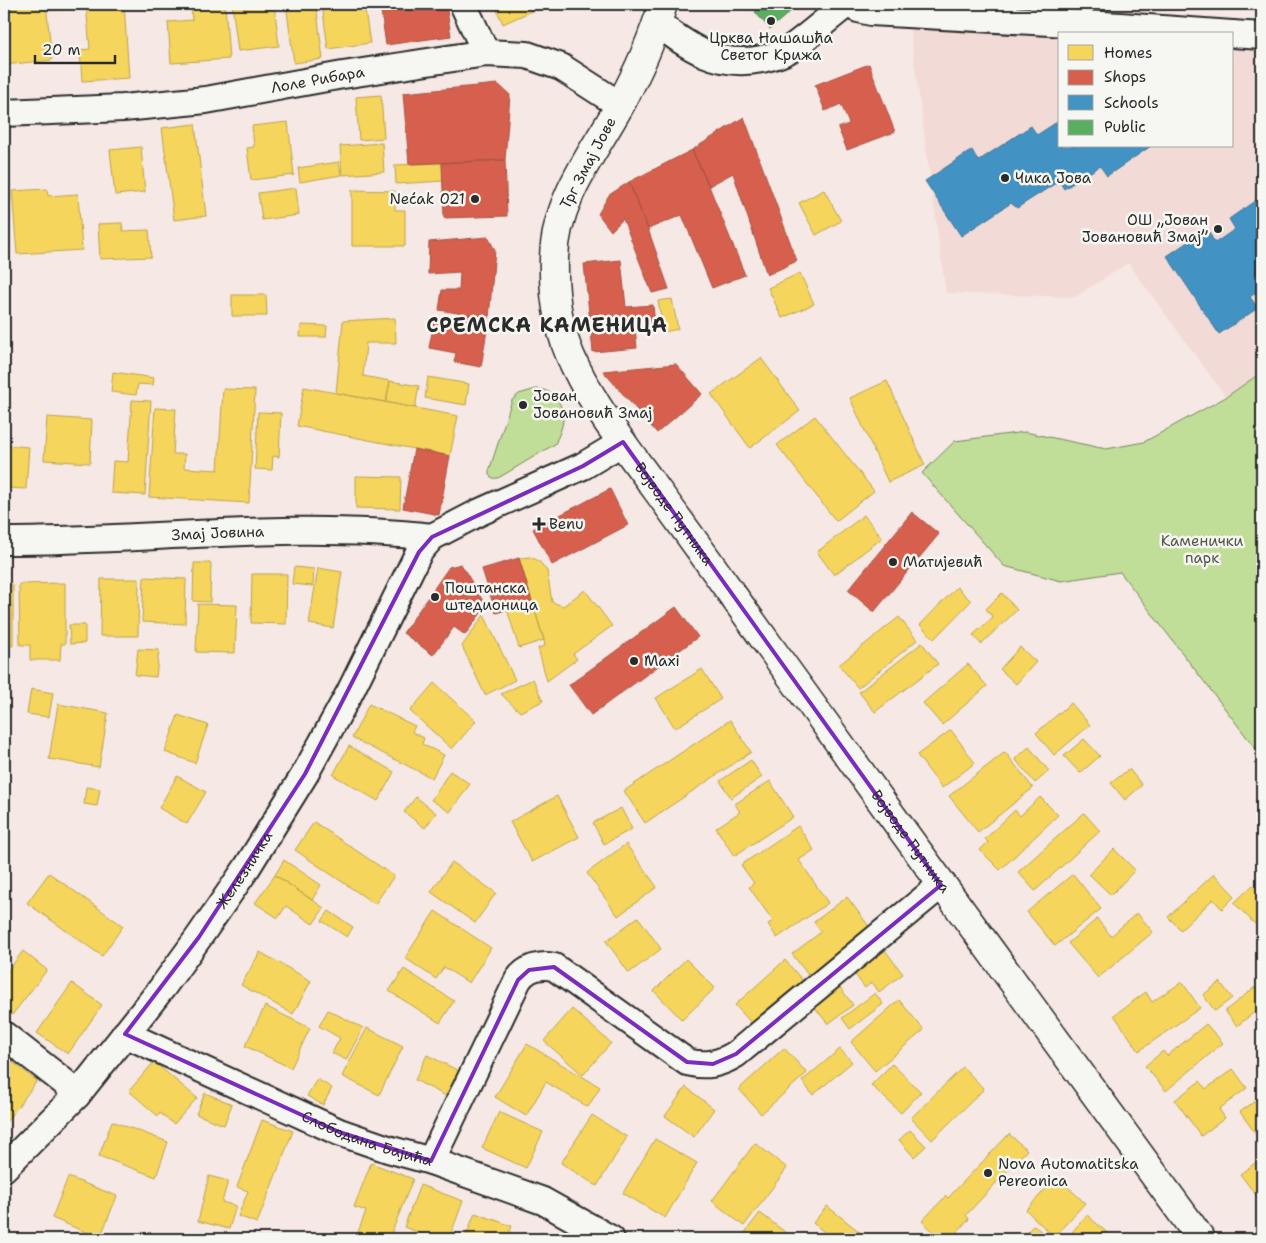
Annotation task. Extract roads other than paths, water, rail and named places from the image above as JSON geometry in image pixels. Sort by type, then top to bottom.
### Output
[{"type":"main road","name":"Трг Змај Јове","points":[[623,442],[592,398],[568,350],[560,323],[554,258],[560,216],[571,190],[594,147],[620,105],[660,13]]},
{"type":"main road","name":"Војводе Путника","points":[[623,442],[941,885],[1200,1239]]},
{"type":"street","points":[[463,4],[486,53]]},
{"type":"street","points":[[660,13],[682,42],[710,56],[732,62],[770,58],[789,50],[847,4],[871,12],[1199,32]]},
{"type":"street","points":[[1234,34],[1262,36]]},
{"type":"street","name":"Лоле Рибара","points":[[4,114],[124,108],[206,100],[343,75],[486,53],[527,55],[561,68],[620,105]]},
{"type":"street","points":[[432,537],[480,512],[582,466],[623,442]]},
{"type":"street","name":"Змај Јовина","points":[[4,541],[45,541],[196,533],[312,531],[401,533],[432,537]]},
{"type":"street","name":"Железничка","points":[[4,1168],[77,1095],[199,937],[246,869],[305,774],[350,692],[419,552],[432,537]]},
{"type":"street","points":[[431,1161],[518,980],[528,970],[538,966],[554,967],[687,1062],[700,1065],[713,1064],[724,1061],[736,1054],[941,885]]},
{"type":"street","name":"Слободана Бајића","points":[[125,1034],[339,1132],[431,1161],[543,1202],[611,1239]]},
{"type":"street","points":[[4,1035],[64,1082],[77,1095]]},
{"type":"place","name":"Црква Нашашћа Светог Крижа","points":[[771,21]]},
{"type":"place","name":"Чика Јова","points":[[1005,178]]},
{"type":"place","name":"Nećak 021","points":[[475,199]]},
{"type":"place","name":"ОШ „Јован Јовановић Змај”","points":[[1218,229]]},
{"type":"place","name":"Јован Јовановић Змај","points":[[523,405]]},
{"type":"place","name":"Benu","points":[[539,524]]},
{"type":"place","name":"Матијевић","points":[[893,562]]},
{"type":"place","name":"Поштанска штедионица","points":[[435,597]]},
{"type":"place","name":"Maxi","points":[[634,661]]},
{"type":"place","name":"Nova Automatitska Pereonica","points":[[988,1173]]},
{"type":"district","name":"СРЕМСКА КАМЕНИЦА","points":[[547,325]]},
{"type":"park label","name":"Каменички парк","points":[[1202,550]]}]
